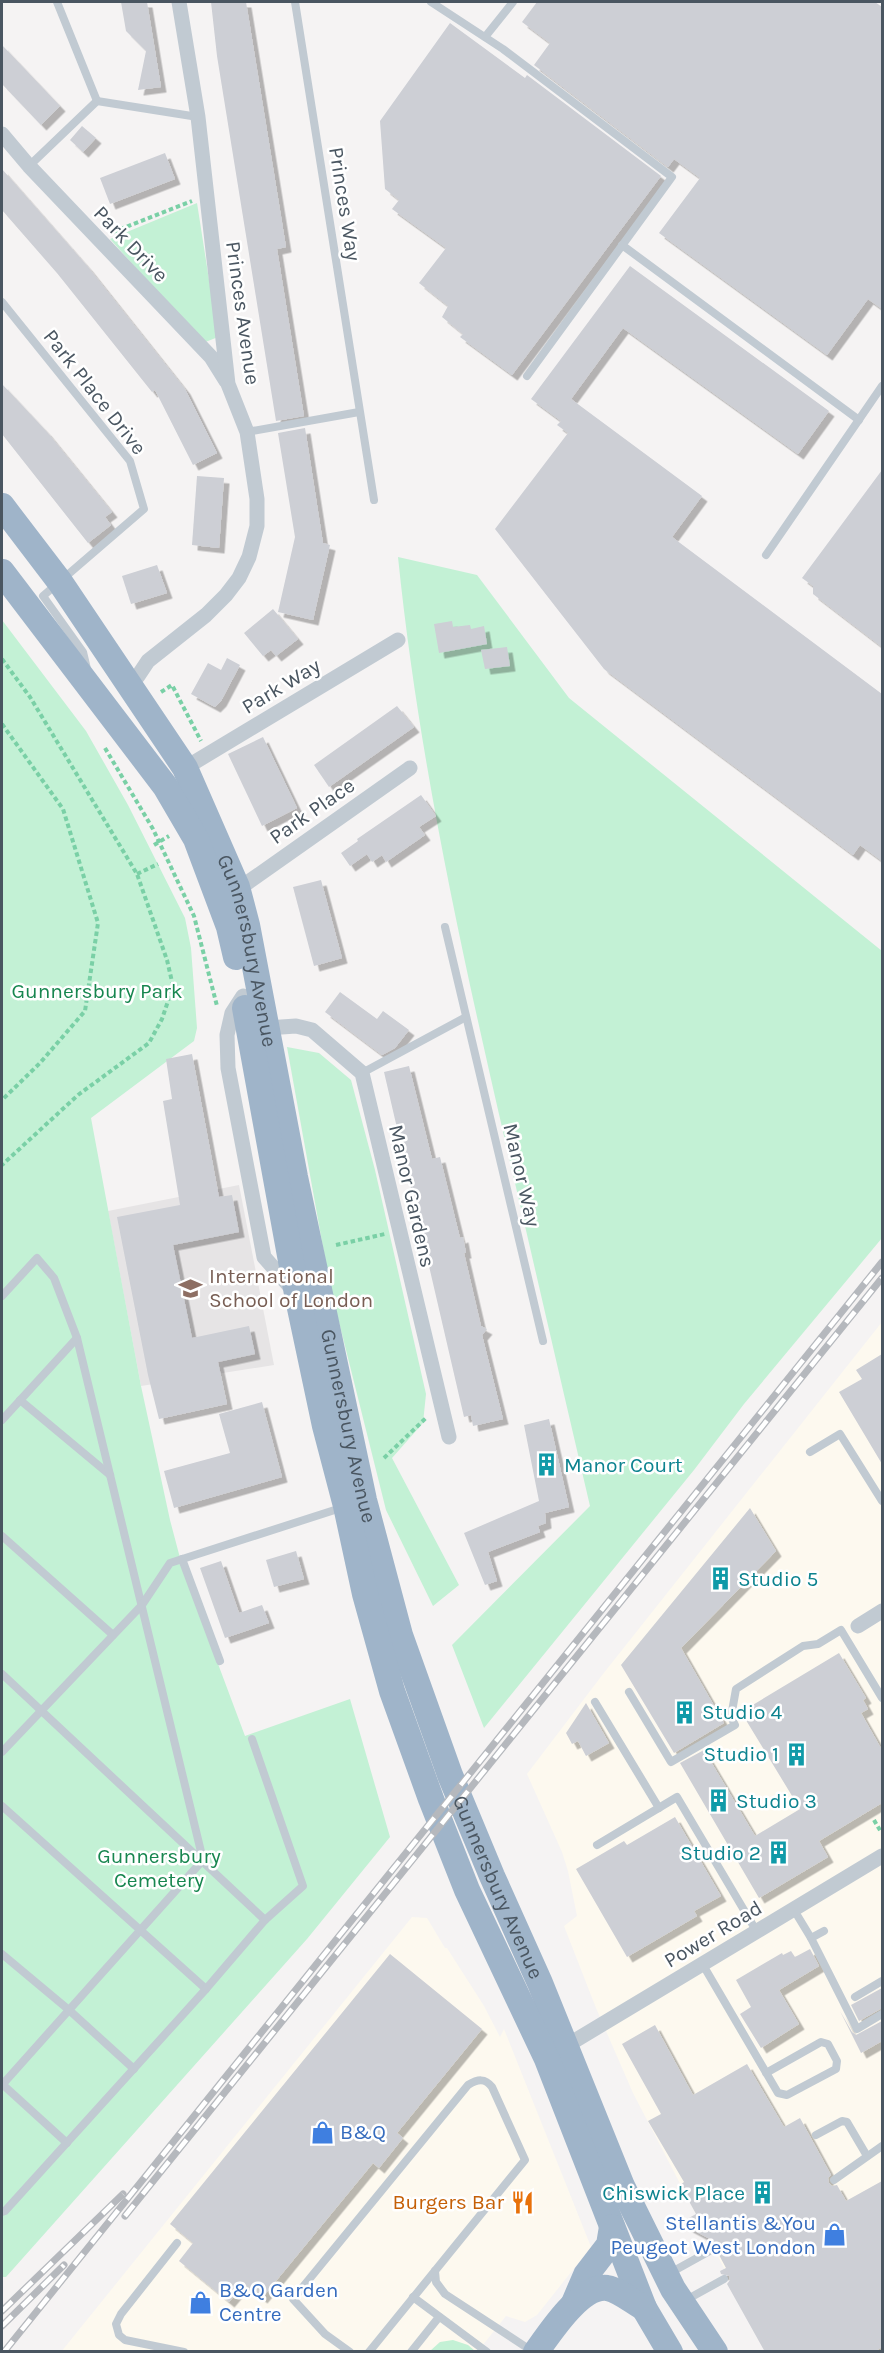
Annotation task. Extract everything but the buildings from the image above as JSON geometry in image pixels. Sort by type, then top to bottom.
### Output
[{"type":"highway","name":"Gunnersbury Avenue","points":[[2,506],[108,650],[127,683],[185,768],[237,887],[295,1177],[364,1500],[400,1635],[450,1775],[566,2046],[622,2186],[681,2303],[715,2352]]},
{"type":"highway","name":"Gunnersbury Avenue","points":[[2,572],[165,786],[196,839],[229,927],[297,1294],[325,1426],[346,1506],[364,1594],[392,1691],[451,1852],[482,1925],[547,2060],[644,2308],[670,2352]]},
{"type":"highway","points":[[534,2352],[574,2303],[586,2275],[609,2246],[612,2227]]},
{"type":"highway","points":[[574,2303],[596,2288],[605,2288],[644,2308]]},
{"type":"street","name":"Princes Avenue","points":[[127,683],[138,676],[148,661],[190,628],[226,595],[239,578],[249,557],[257,526],[257,498],[247,432],[228,384],[198,117],[179,2]]},
{"type":"street","name":"Park Drive","points":[[2,134],[29,166],[210,357],[228,384]]},
{"type":"street","name":"Park Way","points":[[185,768],[398,640]]},
{"type":"street","name":"Park Place","points":[[237,887],[247,883],[410,768]]},
{"type":"street","points":[[243,996],[232,1013],[227,1035],[228,1068],[264,1257],[297,1294]]},
{"type":"street","points":[[267,1028],[296,1026],[312,1030],[362,1073]]},
{"type":"street","name":"Manor Gardens","points":[[362,1073],[449,1437]]},
{"type":"street","points":[[858,1626],[882,1611]]},
{"type":"street","name":"Power Road","points":[[566,2046],[882,1856]]},
{"type":"lane","points":[[57,2],[97,101]]},
{"type":"lane","name":"Princes Way","points":[[295,2],[374,500]]},
{"type":"lane","points":[[431,2],[485,37],[672,177],[527,376]]},
{"type":"lane","points":[[485,37],[513,2]]},
{"type":"lane","points":[[97,101],[198,117]]},
{"type":"lane","points":[[29,166],[97,101]]},
{"type":"lane","points":[[622,245],[859,420]]},
{"type":"lane","name":"Park Place Drive","points":[[2,302],[130,461],[144,508],[60,582]]},
{"type":"lane","points":[[766,555],[882,386]]},
{"type":"lane","points":[[247,432],[359,412]]},
{"type":"lane","points":[[60,582],[43,596],[83,652],[92,689]]},
{"type":"lane","name":"Manor Way","points":[[445,927],[543,1341]]},
{"type":"lane","points":[[362,1073],[466,1017]]},
{"type":"lane","points":[[2,1296],[37,1258],[54,1278],[77,1338],[203,1860]]},
{"type":"lane","points":[[2,1419],[77,1338]]},
{"type":"lane","points":[[20,1400],[110,1475]]},
{"type":"lane","points":[[810,1452],[840,1434],[882,1501]]},
{"type":"lane","points":[[2,1752],[142,1605],[170,1563],[346,1506]]},
{"type":"lane","points":[[2,1536],[113,1635]]},
{"type":"lane","points":[[182,1559],[220,1661]]},
{"type":"lane","points":[[629,1692],[671,1762],[735,1725],[731,1717],[736,1689],[803,1646],[818,1644],[842,1630],[882,1698]]},
{"type":"lane","points":[[2,1674],[265,1920]]},
{"type":"lane","points":[[595,1702],[658,1808]]},
{"type":"lane","points":[[2,2212],[134,2069],[265,1920],[303,1886],[252,1739]]},
{"type":"lane","points":[[597,1845],[677,1797],[757,1932]]},
{"type":"lane","points":[[2,1806],[206,1989]]},
{"type":"lane","points":[[67,2142],[2,2085],[203,1860]]},
{"type":"lane","points":[[794,1910],[811,1938],[856,2029],[882,2014]]},
{"type":"lane","points":[[811,1938],[824,1931]]},
{"type":"lane","points":[[2,1953],[134,2069]]},
{"type":"lane","points":[[703,1965],[778,2094],[787,2096],[836,2069],[837,2061],[828,2044],[821,2042],[766,2073]]},
{"type":"lane","points":[[855,1997],[882,1981]]},
{"type":"lane","points":[[350,2352],[325,2334],[293,2299],[468,2085],[480,2080],[487,2081],[492,2087],[525,2160],[369,2352]]},
{"type":"lane","points":[[816,2135],[842,2121],[847,2122],[867,2156]]},
{"type":"lane","points":[[834,2180],[882,2146]]},
{"type":"lane","points":[[177,2243],[120,2314],[116,2324],[119,2335],[125,2340],[183,2352]]},
{"type":"lane","points":[[666,2276],[715,2248]]},
{"type":"lane","points":[[435,2271],[436,2282],[445,2294],[534,2352]]},
{"type":"lane","points":[[681,2303],[724,2279]]},
{"type":"lane","points":[[413,2297],[487,2352]]},
{"type":"lane","points":[[411,2352],[439,2317]]},
{"type":"path","points":[[97,238],[207,195]]},
{"type":"path","points":[[2,659],[36,707],[137,874],[168,960],[173,986],[162,1019],[149,1043],[78,1095],[2,1165]]},
{"type":"path","points":[[172,685],[200,736]]},
{"type":"path","points":[[2,724],[63,809],[98,922],[85,1011],[40,1064],[2,1100]]},
{"type":"path","points":[[104,745],[160,842],[194,916],[220,1018],[227,1035]]},
{"type":"path","points":[[154,845],[169,836],[166,831]]},
{"type":"path","points":[[137,874],[158,864]]},
{"type":"path","points":[[336,1245],[398,1231]]},
{"type":"path","points":[[384,1458],[441,1404]]},
{"type":"path","points":[[874,1820],[881,1832]]},
{"type":"shaded area","name":"International School of London","points":[[239,1185],[274,1365],[141,1386],[108,1211]]},
{"type":"shaded area","points":[[882,1322],[882,2351],[767,2351],[633,2093],[596,2008],[564,1926],[577,1916],[568,1871],[562,1852],[527,1774],[603,1674]]},
{"type":"shaded area","points":[[412,1917],[427,1918],[484,2006],[500,2037],[504,2029],[591,2247],[537,2315],[525,2322],[506,2316],[478,2351],[61,2352]]},
{"type":"green space","points":[[197,203],[218,337],[203,343],[110,239]]},
{"type":"green space","points":[[398,557],[477,575],[569,698],[882,951],[882,1238],[744,1404],[694,1470],[484,1728],[452,1645],[590,1506],[456,921],[417,703]]},
{"type":"green space","name":"Gunnersbury Cemetery","points":[[2,620],[86,731],[128,805],[185,918],[191,948],[197,1028],[194,1041],[91,1118],[141,1386],[184,1573],[245,1736],[350,1699],[390,1837],[307,1939],[6,2277],[2,2277]]},
{"type":"green space","points":[[287,1047],[319,1053],[351,1080],[375,1170],[426,1394],[423,1423],[392,1458],[459,1585],[433,1606],[386,1510],[330,1286]]},
{"type":"green space","points":[[453,2340],[468,2345],[475,2351],[430,2351],[440,2342]]},
{"type":"railway","points":[[4,2352],[882,1262]]},
{"type":"railway","points":[[125,2216],[882,1278]]},
{"type":"railway","points":[[2,2311],[123,2194]]},
{"type":"railway","points":[[2,2326],[64,2265]]},
{"type":"place","name":"International School of London","points":[[191,1288]]},
{"type":"place","name":"Manor Court","points":[[546,1465]]},
{"type":"place","name":"Studio 5","points":[[720,1579]]},
{"type":"place","name":"Studio 4","points":[[684,1712]]},
{"type":"place","name":"Studio 1","points":[[797,1754]]},
{"type":"place","name":"Studio 3","points":[[718,1801]]},
{"type":"place","name":"Studio 2","points":[[779,1853]]},
{"type":"place","name":"B&Q","points":[[322,2132]]},
{"type":"place","name":"Chiswick Place","points":[[763,2193]]},
{"type":"place","name":"Burgers Bar","points":[[522,2202]]},
{"type":"place","name":"Stellantis &You Peugeot West London","points":[[834,2235]]},
{"type":"place","name":"B&Q Garden Centre","points":[[201,2302]]},
{"type":"park label","name":"Gunnersbury Park","points":[[97,991]]}]
